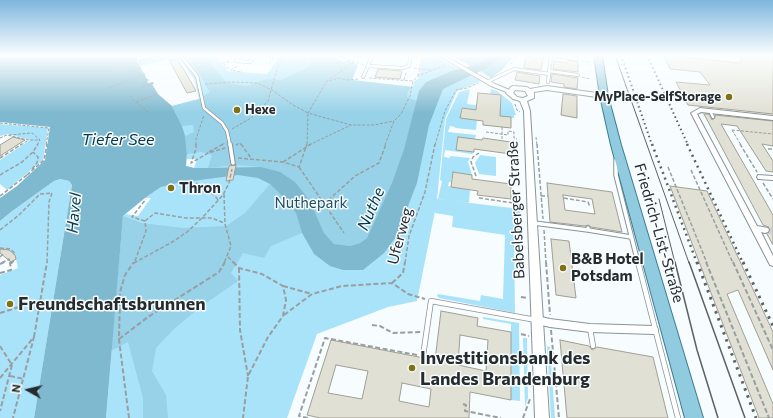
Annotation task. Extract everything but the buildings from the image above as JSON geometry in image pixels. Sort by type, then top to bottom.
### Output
[{"type":"main road","name":"Friedrich-List-Straße","points":[[601,75],[604,96],[616,145],[694,418]]},
{"type":"street","points":[[477,75],[509,91],[512,97],[523,100],[532,97],[532,93],[529,91]]},
{"type":"street","points":[[509,91],[513,88],[520,88],[529,91],[547,88],[604,96]]},
{"type":"street","name":"Babelsberger Straße","points":[[523,100],[527,111],[538,223],[537,320],[542,418]]},
{"type":"street","points":[[773,118],[711,114],[697,111],[694,112],[694,115],[773,263]]},
{"type":"street","points":[[760,177],[773,178]]},
{"type":"street","points":[[755,229],[765,230]]},
{"type":"street","points":[[537,320],[590,328],[654,330]]},
{"type":"lane","points":[[196,75],[202,94],[203,106],[207,112],[222,123],[227,131],[233,163]]},
{"type":"lane","points":[[489,81],[503,75]]},
{"type":"lane","points":[[548,82],[549,75]]},
{"type":"lane","points":[[571,75],[578,75]]},
{"type":"lane","points":[[616,145],[616,174],[654,330],[678,418]]},
{"type":"lane","points":[[538,223],[588,229],[631,237]]},
{"type":"lane","points":[[423,356],[431,300],[537,320]]},
{"type":"lane","points":[[590,328],[593,346]]},
{"type":"path","points":[[109,88],[143,75]]},
{"type":"path","points":[[227,131],[251,118],[268,101],[276,75]]},
{"type":"path","points":[[299,167],[307,146],[308,113],[327,81],[336,75]]},
{"type":"path","points":[[404,80],[405,75]]},
{"type":"path","points":[[324,204],[354,176],[379,163],[394,121],[401,114],[410,96],[412,81],[421,75]]},
{"type":"path","points":[[327,81],[338,78],[356,80],[363,77],[412,81]]},
{"type":"path","name":"Uferweg","points":[[392,283],[403,272],[408,250],[409,236],[425,192],[436,138],[445,111],[456,90],[467,88],[481,81]]},
{"type":"path","points":[[142,87],[155,83]]},
{"type":"path","points":[[199,83],[257,83],[272,90],[293,105],[308,113],[351,125],[374,125],[394,121]]},
{"type":"path","points":[[136,102],[158,94]]},
{"type":"path","points":[[130,96],[148,112]]},
{"type":"path","points":[[207,112],[204,114],[196,139],[196,149],[190,163],[229,141]]},
{"type":"path","points":[[0,123],[49,128],[44,160],[0,196]]},
{"type":"path","points":[[283,162],[307,146],[351,125]]},
{"type":"path","points":[[502,127],[502,140]]},
{"type":"path","points":[[773,134],[732,130],[773,199]]},
{"type":"path","points":[[486,132],[508,135],[508,131],[514,132],[514,138],[517,139]]},
{"type":"path","points":[[0,137],[17,133],[32,133],[40,140]]},
{"type":"path","points":[[7,135],[28,140],[40,140]]},
{"type":"path","points":[[536,135],[541,196],[538,223],[550,323],[559,418]]},
{"type":"path","points":[[0,158],[28,140]]},
{"type":"path","points":[[0,175],[22,162],[33,152],[40,140]]},
{"type":"path","points":[[208,153],[229,148],[240,143],[251,159]]},
{"type":"path","points":[[768,149],[773,149]]},
{"type":"path","points":[[27,175],[37,163],[38,157],[33,152]]},
{"type":"path","points":[[476,176],[471,162],[473,157],[479,153]]},
{"type":"path","points":[[241,158],[283,162],[299,167],[344,233]]},
{"type":"path","points":[[135,261],[187,232],[219,201],[229,183],[233,163]]},
{"type":"path","points":[[668,167],[769,418]]},
{"type":"path","points":[[691,170],[773,350]]},
{"type":"path","points":[[196,183],[214,195],[219,201]]},
{"type":"path","points":[[119,340],[148,317],[219,272],[228,257],[231,246],[225,224],[224,192]]},
{"type":"path","points":[[0,230],[19,215],[40,194],[52,193],[49,202],[46,267],[41,300],[34,337],[13,418]]},
{"type":"path","points":[[541,196],[548,196]]},
{"type":"path","points":[[479,198],[520,204]]},
{"type":"path","points":[[564,198],[588,202],[590,207]]},
{"type":"path","points":[[145,221],[132,217],[146,200]]},
{"type":"path","points":[[145,221],[155,213],[186,218],[212,218],[225,224]]},
{"type":"path","points":[[129,418],[119,340],[120,292],[125,275],[135,261],[146,231],[145,221]]},
{"type":"path","points":[[0,250],[10,249],[15,253],[13,254]]},
{"type":"path","points":[[228,257],[239,268],[262,274],[283,286],[312,294]]},
{"type":"path","points":[[0,264],[9,259],[11,270],[0,273]]},
{"type":"path","points":[[10,264],[14,260]]},
{"type":"path","points":[[239,268],[240,330],[248,376],[243,418]]},
{"type":"path","points":[[248,376],[268,337],[283,316],[312,294],[342,286],[392,283],[408,294],[431,300]]},
{"type":"path","points":[[283,286],[286,300],[283,316]]},
{"type":"path","points":[[0,313],[41,300]]},
{"type":"path","points":[[372,325],[380,326],[393,333],[426,332]]},
{"type":"path","points":[[0,378],[34,337]]},
{"type":"path","points":[[308,418],[299,416],[325,338],[423,356]]},
{"type":"path","points":[[0,346],[8,355],[12,365],[0,411]]},
{"type":"path","points":[[10,376],[24,379]]},
{"type":"path","points":[[463,404],[466,405],[465,411],[501,418]]},
{"type":"green space","name":"Nuthepark","points":[[191,75],[354,75],[352,80],[413,87],[414,82],[419,75],[469,75],[481,81],[457,91],[445,119],[437,199],[520,209],[521,232],[514,231],[515,313],[439,298],[437,296],[438,294],[480,301],[481,295],[503,299],[505,235],[452,227],[453,216],[435,213],[435,211],[417,301],[388,307],[317,334],[287,418],[106,418],[123,216],[126,214],[138,216],[151,198],[145,198],[186,166],[194,168],[197,159],[187,159],[182,126],[172,106],[199,99],[194,79]]},
{"type":"green space","points":[[200,75],[219,75],[227,83],[247,86],[267,79],[281,80],[293,75],[354,75],[352,80],[413,87],[408,91],[407,97],[417,101],[404,149],[392,184],[367,238],[360,243],[350,246],[334,244],[324,233],[310,201],[261,167],[236,165],[208,168],[212,155],[201,152],[187,154],[185,136],[194,132],[193,125],[182,126],[172,106],[199,99],[210,92]]},
{"type":"green space","points":[[486,75],[496,75],[491,78]]},
{"type":"green space","points":[[470,89],[467,104],[475,105],[478,107],[478,110],[461,108],[460,118],[477,120],[476,130],[455,128],[450,126],[448,132],[476,135],[475,139],[457,150],[474,152],[472,154],[445,150],[444,157],[450,158],[450,156],[470,158],[468,162],[472,175],[453,172],[451,182],[449,182],[448,186],[470,190],[469,203],[438,199],[442,181],[440,180],[446,119],[459,92]]},
{"type":"green space","points":[[491,89],[497,91],[512,103],[516,115],[514,115],[514,118],[489,115],[501,95],[490,94]]},
{"type":"green space","points":[[0,124],[48,128],[43,160],[7,190],[0,184],[0,160],[30,140],[8,134],[0,136]]},
{"type":"green space","points":[[480,155],[496,157],[496,176],[479,174],[475,163]]},
{"type":"green space","points":[[60,179],[69,181],[72,185],[34,418],[0,418],[0,275],[18,268],[15,255],[9,250],[0,249],[0,221],[54,181]]},
{"type":"green space","points":[[270,184],[296,213],[302,233],[271,246],[264,258],[243,253],[231,273],[238,281],[199,308],[174,329],[156,348],[152,371],[166,395],[168,418],[143,418],[143,398],[128,342],[111,351],[123,216],[142,223],[183,228],[226,226],[245,213]]},
{"type":"green space","points":[[483,317],[519,323],[520,401],[511,400],[511,324],[483,319]]},
{"type":"green space","points":[[523,338],[527,338],[528,398],[525,407]]},
{"type":"green space","points":[[547,346],[550,347],[555,418],[551,418]]},
{"type":"water","points":[[0,75],[145,75],[147,79],[150,80],[147,81],[148,83],[153,82],[154,83],[152,84],[158,94],[172,106],[182,126],[187,154],[186,166],[194,168],[261,167],[280,172],[295,182],[310,201],[324,233],[334,244],[350,246],[360,243],[367,238],[392,183],[404,149],[419,91],[426,82],[444,75],[473,75],[443,89],[429,125],[417,183],[396,237],[384,253],[363,270],[343,270],[330,266],[314,254],[302,233],[296,213],[270,184],[258,178],[238,175],[177,183],[161,187],[123,216],[106,418],[34,418],[72,185],[69,181],[60,179],[54,181],[0,221],[0,198],[17,186],[45,160],[50,127],[0,122]]},
{"type":"tunnel","points":[[765,230],[773,231]]},
{"type":"tram line","points":[[622,75],[689,263]]},
{"type":"tram line","points":[[659,199],[675,263]]},
{"type":"tram line","points":[[675,262],[697,350],[718,418]]},
{"type":"tram line","points":[[689,262],[745,418]]},
{"type":"railway","points":[[628,75],[652,145]]},
{"type":"railway","points":[[656,75],[688,145]]},
{"type":"railway","points":[[652,144],[697,263]]},
{"type":"railway","points":[[687,144],[743,263]]},
{"type":"railway","points":[[697,262],[756,418]]},
{"type":"railway","points":[[743,262],[773,326]]},
{"type":"place","name":"MyPlace-SelfStorage","points":[[729,97]]},
{"type":"place","name":"Hexe","points":[[237,110]]},
{"type":"place","name":"Thron","points":[[171,188]]},
{"type":"place","name":"B&B Hotel Potsdam","points":[[563,268]]},
{"type":"place","name":"Freundschaftsbrunnen","points":[[10,304]]},
{"type":"place","name":"Investitionsbank des Landes Brandenburg","points":[[412,368]]},
{"type":"water label","name":"Tiefer See","points":[[118,140]]},
{"type":"water label","name":"Nuthe","points":[[371,209]]},
{"type":"water label","name":"Havel","points":[[74,213]]}]
